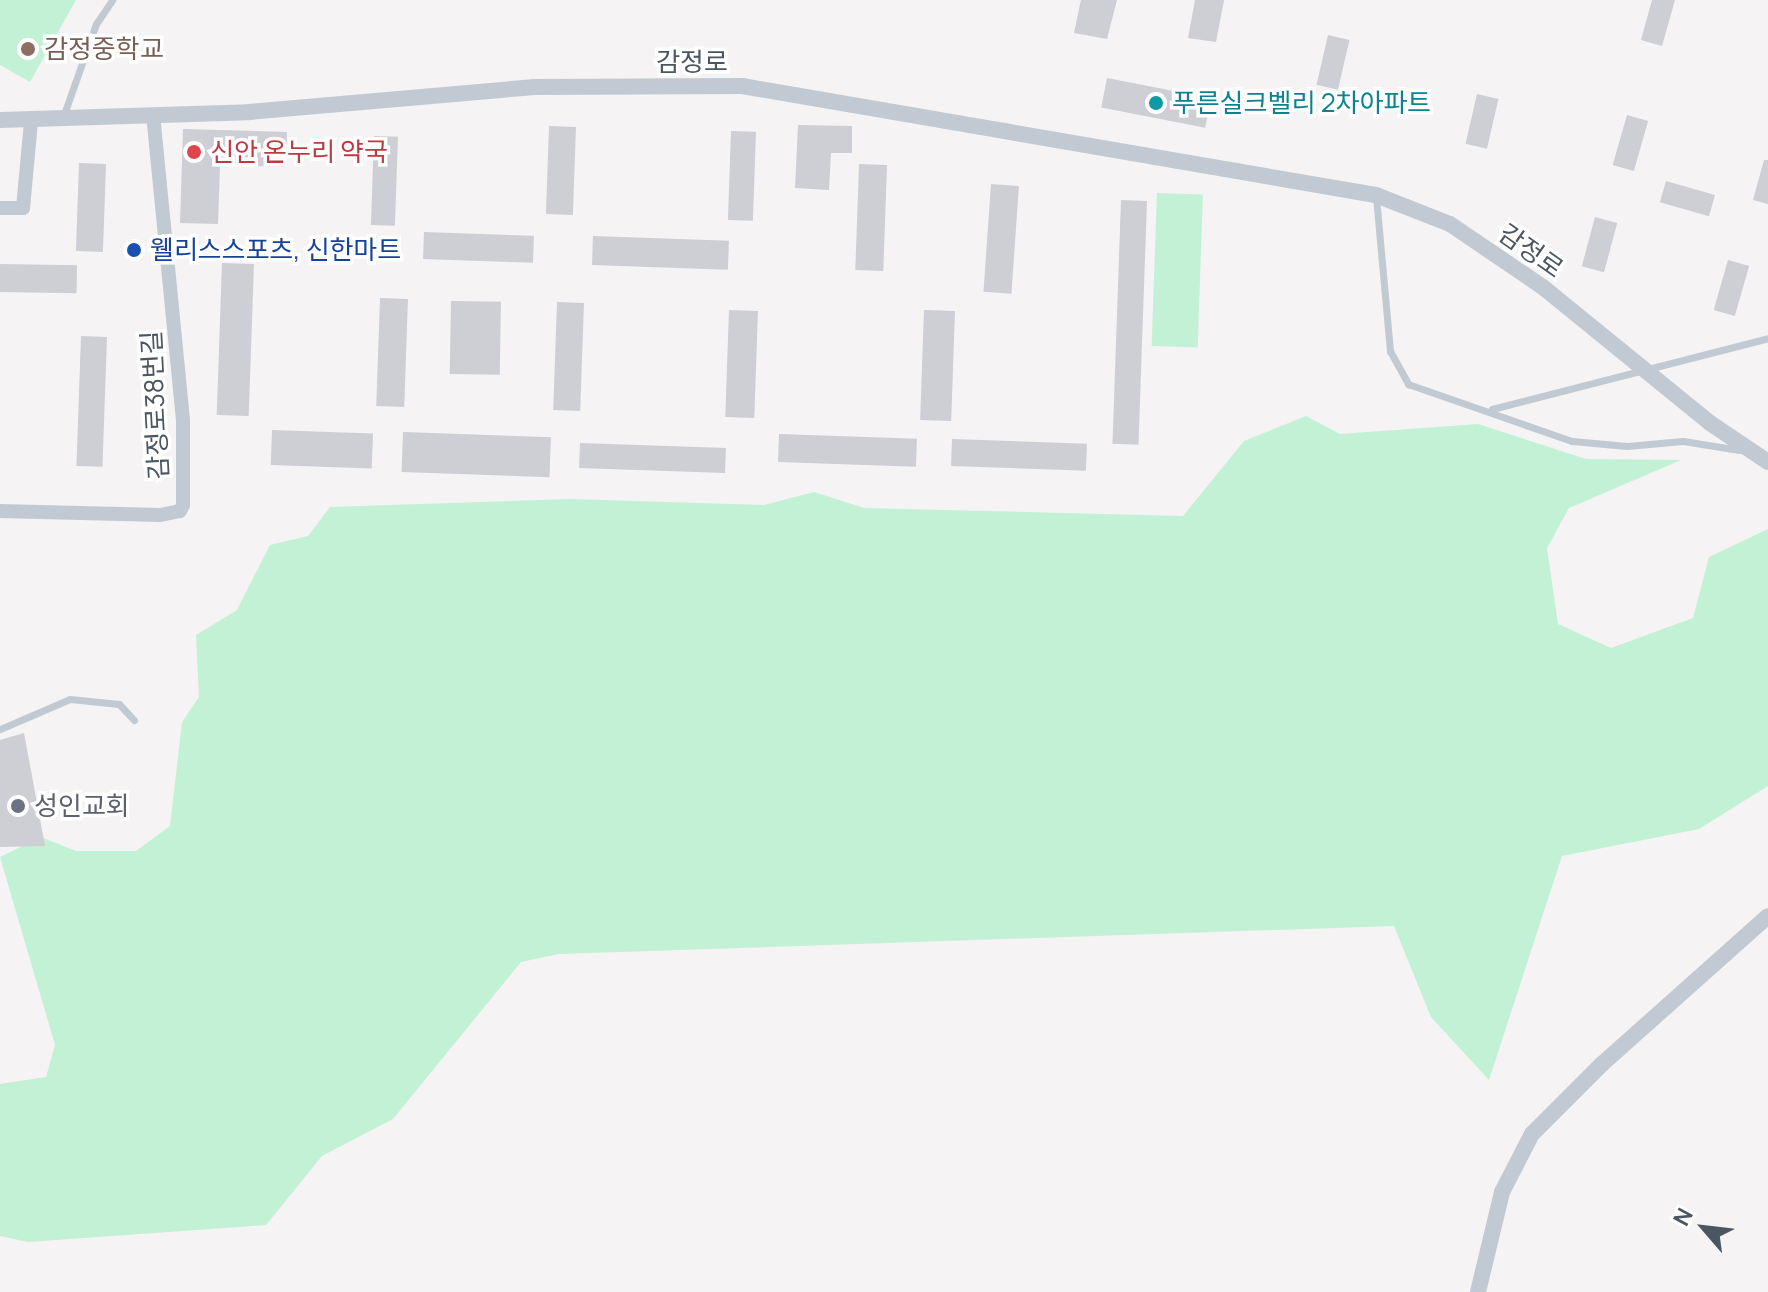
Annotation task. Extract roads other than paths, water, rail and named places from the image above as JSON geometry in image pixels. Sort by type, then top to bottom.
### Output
[{"type":"street","name":"감정로","points":[[0,120],[153,116],[535,87],[742,86],[1376,195],[1450,224],[1647,368],[1710,423],[1764,459]]},
{"type":"street","name":"감정로38번길","points":[[0,511],[160,515],[180,511],[183,505],[183,420],[153,116]]},
{"type":"street","points":[[0,208],[23,208],[31,121]]},
{"type":"street","points":[[1478,1292],[1502,1192],[1532,1134],[1602,1064],[1768,916]]},
{"type":"lane","points":[[62,119],[96,24],[112,0]]},
{"type":"lane","name":"감정로","points":[[1376,195],[1378,255],[1394,365],[1422,392],[1492,409],[1572,441],[1607,446],[1703,443],[1764,459]]},
{"type":"lane","name":"감정로","points":[[1492,409],[1768,338]]},
{"type":"lane","points":[[0,729],[70,699],[119,704],[134,720]]},
{"type":"place","name":"감정중학교","points":[[28,49]]},
{"type":"place","name":"푸른실크벨리 2차아파트","points":[[1156,103]]},
{"type":"place","name":"신안 온누리 약국","points":[[194,152]]},
{"type":"place","name":"웰리스스포츠, 신한마트","points":[[134,250]]},
{"type":"place","name":"성인교회","points":[[18,806]]}]
